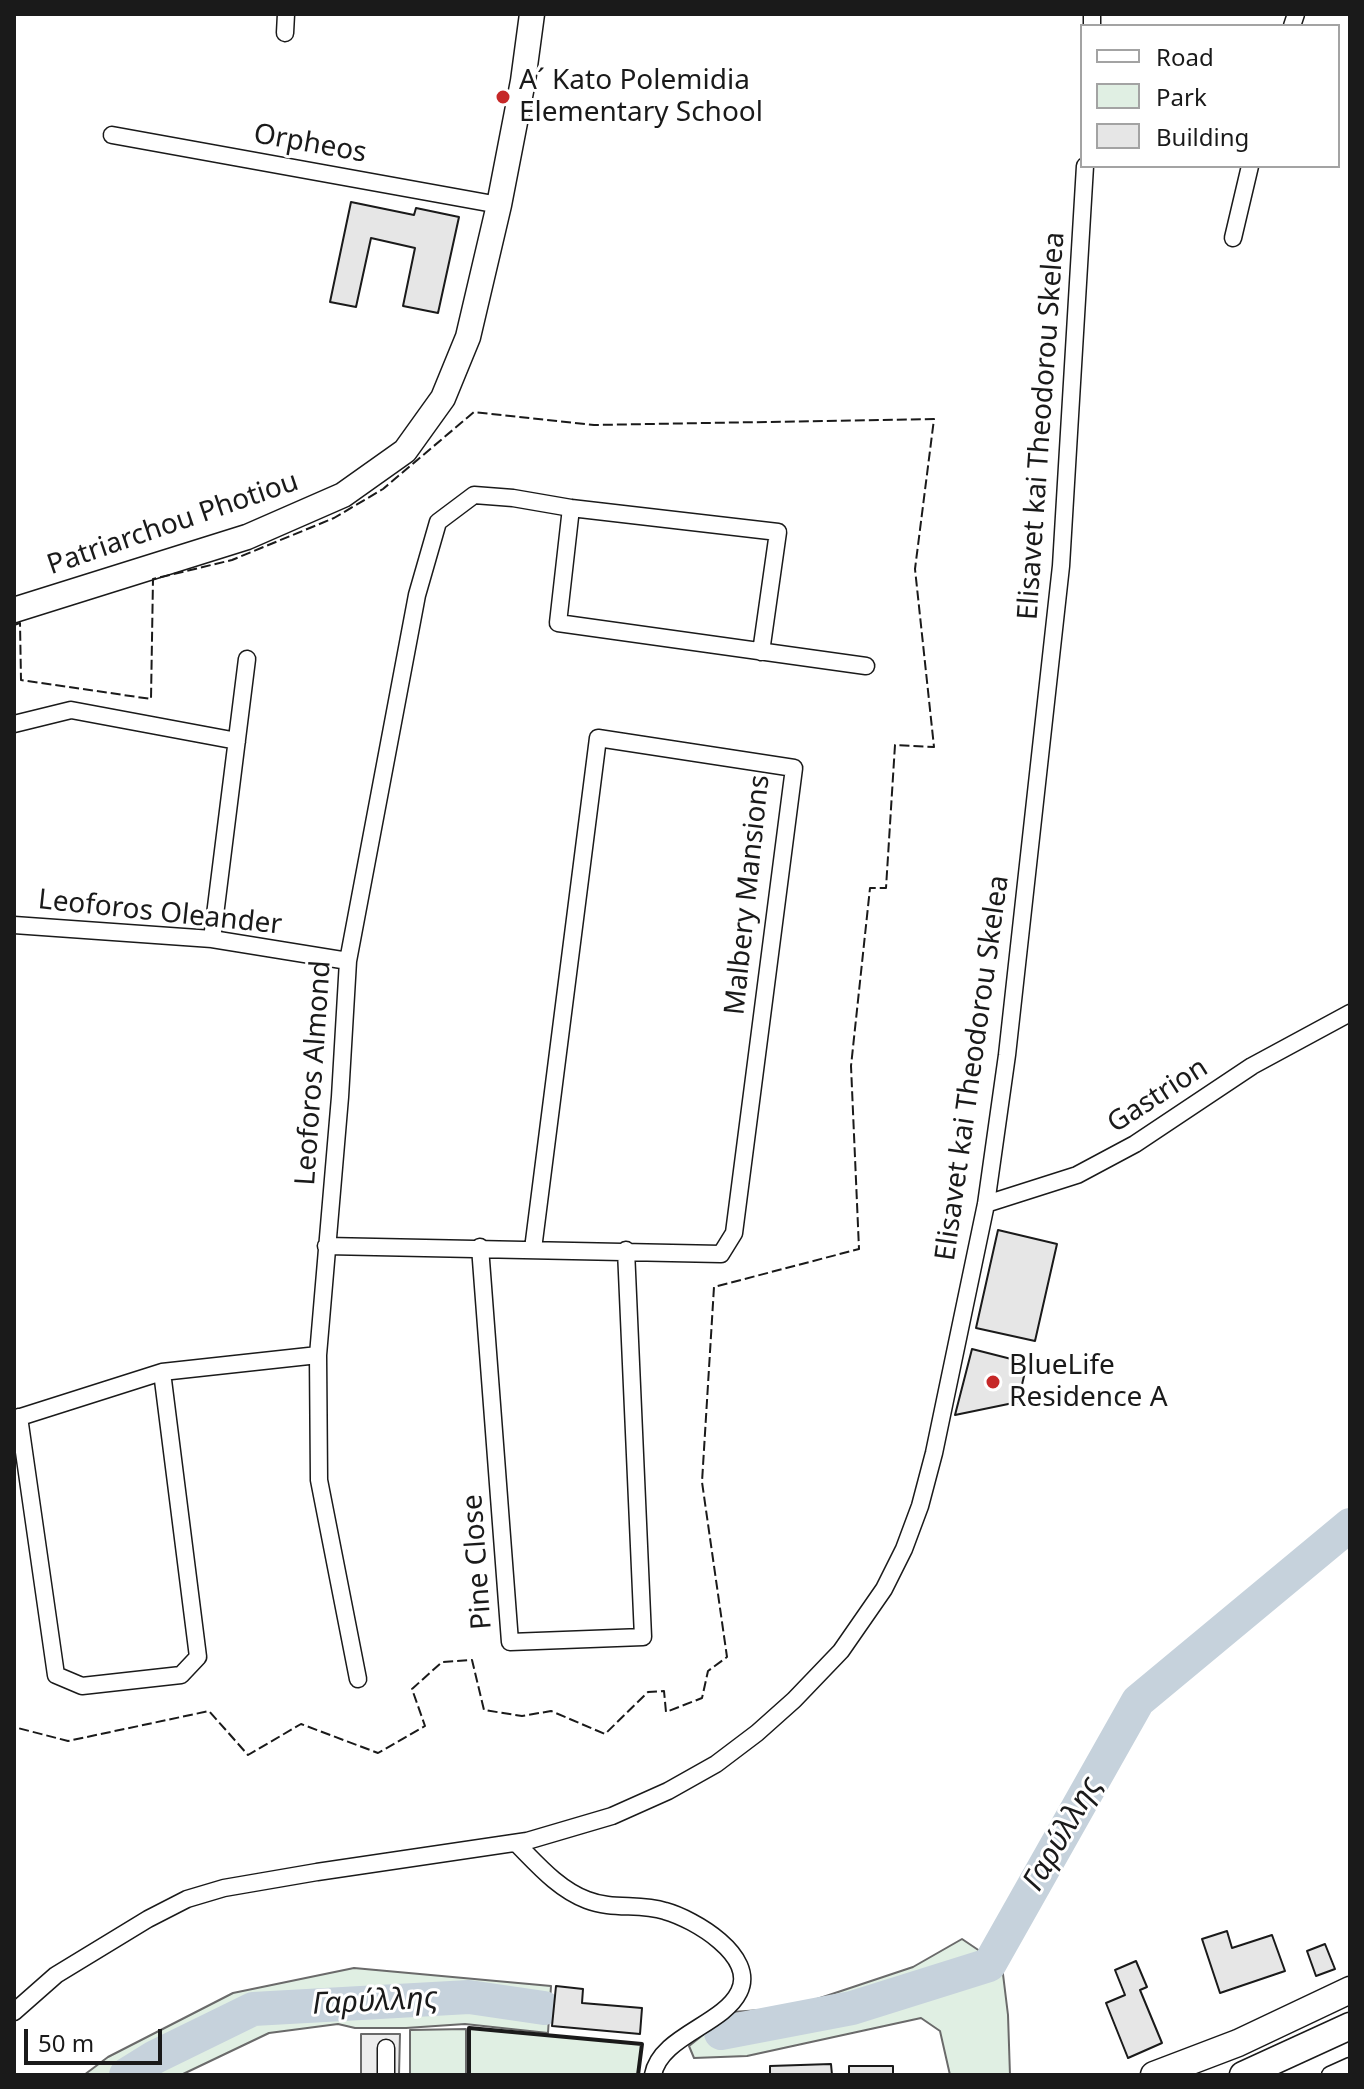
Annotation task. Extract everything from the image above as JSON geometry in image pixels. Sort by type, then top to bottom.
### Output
[{"type":"main road","points":[[1154,2075],[1238,2043],[1350,1990]]},
{"type":"main road","points":[[1243,2075],[1350,2026]]},
{"type":"street","points":[[285,33],[286,14]]},
{"type":"street","name":"Patriarchou Photiou","points":[[14,610],[247,537],[343,495],[405,451],[443,398],[468,337],[499,205],[523,81],[532,14]]},
{"type":"street","name":"Orpheos","points":[[112,135],[499,205]]},
{"type":"street","name":"Elisavet kai Theodorou Skelea","points":[[14,2012],[56,1975],[187,1899],[224,1888],[317,1872],[516,1843],[569,1831],[668,1791],[716,1764],[794,1700],[841,1651],[884,1589],[904,1549],[920,1506],[986,1204],[1007,1055],[1061,566],[1085,168]]},
{"type":"street","points":[[1233,238],[1250,168]]},
{"type":"street","name":"Leoforos Almond","points":[[358,1679],[319,1480],[318,1355],[348,961],[417,595],[438,522],[474,495],[571,508]]},
{"type":"street","points":[[761,652],[778,532],[571,508],[558,623],[761,652],[866,666]]},
{"type":"street","points":[[212,939],[247,659]]},
{"type":"street","points":[[14,724],[71,710],[237,741]]},
{"type":"street","name":"Malbery Mansions","points":[[326,1246],[721,1254],[734,1233],[794,768],[598,738],[533,1249]]},
{"type":"street","name":"Leoforos Oleander","points":[[14,925],[212,939],[348,961]]},
{"type":"street","name":"Gastrion","points":[[986,1204],[1077,1175],[1135,1144],[1252,1066],[1350,1013]]},
{"type":"street","name":"Pine Close","points":[[480,1247],[510,1642],[643,1637],[626,1250]]},
{"type":"street","points":[[162,1372],[198,1657],[181,1675],[82,1686],[56,1675],[16,1418],[162,1372],[318,1355]]},
{"type":"street","points":[[516,1843],[556,1882],[581,1898],[602,1904],[664,1910],[715,1937],[733,1953],[743,1973],[739,1994],[659,2059],[653,2075]]},
{"type":"street","points":[[386,2048],[386,2075]]},
{"type":"street","points":[[1330,2075],[1350,2066]]},
{"type":"green space","points":[[962,1939],[1002,1966],[1010,2075],[950,2075],[940,2031],[921,2018],[747,2056],[694,2058],[689,2046],[732,2012],[790,2008],[913,1967]]},
{"type":"green space","points":[[354,1968],[551,1986],[548,2033],[465,2024],[355,2028],[338,2024],[269,2033],[181,2075],[84,2075],[108,2057],[233,1993]]},
{"type":"green space","points":[[469,2028],[642,2044],[638,2075],[469,2075]]},
{"type":"green space","points":[[466,2029],[466,2075],[410,2075],[410,2030]]},
{"type":"shaded area","points":[[361,2034],[400,2034],[399,2075],[361,2075]]},
{"type":"building","points":[[351,202],[414,215],[416,208],[459,217],[438,313],[403,306],[415,248],[371,238],[356,307],[330,302]]},
{"type":"building","points":[[998,1230],[1057,1244],[1035,1341],[976,1328]]},
{"type":"building","name":"BlueLife Residence A","points":[[972,1349],[1027,1363],[1018,1402],[955,1415]]},
{"type":"building","points":[[1227,1931],[1232,1948],[1272,1935],[1285,1971],[1220,1993],[1202,1939]]},
{"type":"building","points":[[1325,1944],[1335,1969],[1316,1976],[1307,1951]]},
{"type":"building","points":[[1136,1961],[1147,1987],[1140,1990],[1162,2043],[1128,2058],[1106,2003],[1125,1995],[1115,1970]]},
{"type":"building","points":[[556,1986],[583,1989],[582,2003],[642,2008],[640,2034],[552,2026]]},
{"type":"building","points":[[831,2064],[832,2075],[770,2075],[770,2066]]},
{"type":"building","points":[[849,2066],[893,2066],[893,2075],[849,2075]]},
{"type":"waterway","name":"Γαρύλλης","points":[[721,2033],[852,2008],[989,1965],[1138,1701],[1350,1525]]},
{"type":"waterway","name":"Γαρύλλης","points":[[126,2075],[155,2057],[253,2009],[469,1997],[544,2008]]},
{"type":"fence","points":[[14,625],[20,623],[21,680],[151,699],[153,579],[232,560],[334,518],[383,489],[474,412],[594,425],[934,419],[915,569],[934,747],[895,745],[886,888],[870,888],[851,1066],[859,1249],[714,1287],[702,1482],[727,1657],[708,1671],[702,1698],[666,1712],[664,1691],[648,1692],[605,1734],[551,1711],[522,1716],[484,1710],[472,1660],[442,1662],[412,1689],[425,1726],[378,1753],[301,1724],[248,1755],[209,1711],[68,1741],[14,1727]]},
{"type":"wall","points":[[469,2075],[469,2028],[642,2044],[638,2075]]},
{"type":"place","name":"A´ Kato Polemidia Elementary School","points":[[503,97]]},
{"type":"place","name":"BlueLife Residence A","points":[[993,1382]]}]
